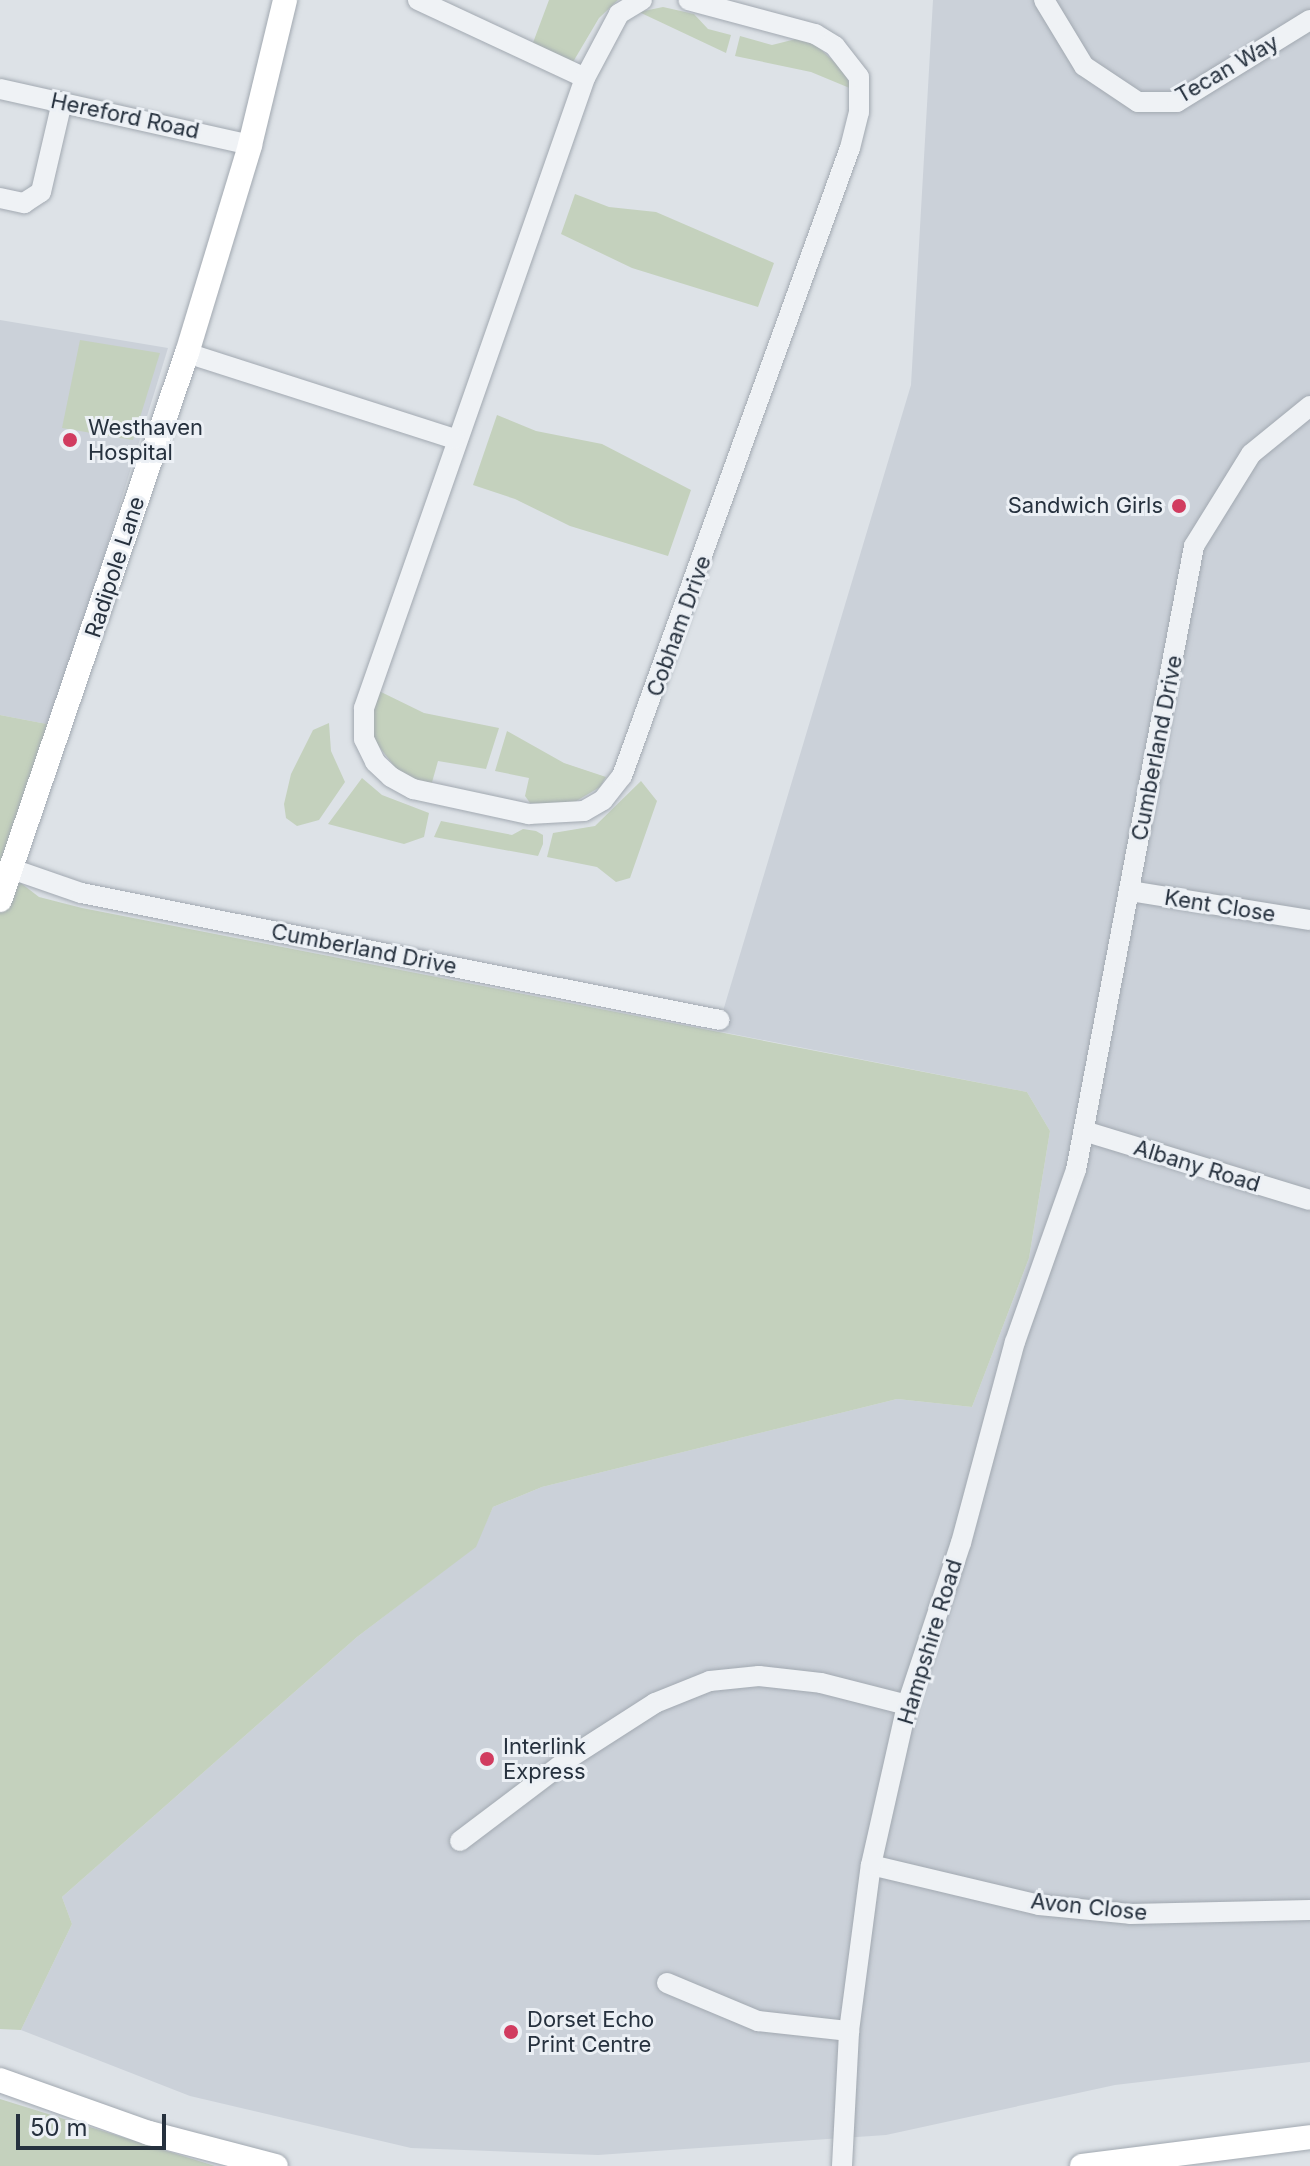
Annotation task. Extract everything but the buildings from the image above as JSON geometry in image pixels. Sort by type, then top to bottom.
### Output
[{"type":"main road","name":"Radipole Lane","points":[[0,900],[187,353],[250,145],[285,0]]},
{"type":"main road","points":[[0,2080],[149,2133],[276,2166]]},
{"type":"main road","points":[[1082,2166],[1310,2137]]},
{"type":"street","points":[[418,0],[585,78]]},
{"type":"street","name":"Cobham Drive","points":[[642,0],[619,14],[585,78],[371,677],[364,739],[375,762],[413,789],[529,814],[584,811],[617,785],[646,717],[846,162],[859,112],[859,77],[835,46],[815,34],[742,6],[688,0]]},
{"type":"street","name":"Tecan Way","points":[[1044,0],[1084,66],[1138,102],[1177,102],[1310,20]]},
{"type":"street","name":"Hereford Road","points":[[0,89],[250,145]]},
{"type":"street","points":[[0,198],[24,203],[41,192],[62,102]]},
{"type":"street","points":[[187,353],[455,439]]},
{"type":"street","name":"Cumberland Drive","points":[[1084,1131],[1194,546],[1251,454],[1283,422],[1310,406]]},
{"type":"street","name":"Cumberland Drive","points":[[12,869],[81,893],[720,1020]]},
{"type":"street","name":"Kent Close","points":[[1130,891],[1310,920]]},
{"type":"street","name":"Albany Road","points":[[1084,1131],[1310,1200]]},
{"type":"street","name":"Hampshire Road","points":[[842,2166],[849,2031],[871,1865],[907,1705],[961,1543],[1015,1342],[1060,1225],[1084,1131]]},
{"type":"street","points":[[460,1841],[571,1757],[655,1703],[710,1681],[759,1676],[821,1683],[907,1705]]},
{"type":"street","name":"Avon Close","points":[[871,1865],[1054,1907],[1130,1914],[1310,1910]]},
{"type":"street","points":[[667,1983],[758,2021],[849,2031]]},
{"type":"shaded area","points":[[933,0],[1310,0],[1310,2062],[1115,2085],[886,2135],[598,2155],[411,2148],[190,2096],[21,2030],[72,1924],[62,1897],[357,1637],[475,1547],[493,1507],[542,1487],[897,1399],[972,1407],[1029,1258],[1050,1131],[1027,1092],[717,1031],[911,385]]},
{"type":"shaded area","name":"Westhaven Hospital","points":[[0,320],[168,348],[52,725],[0,715]]},
{"type":"green space","points":[[549,0],[618,0],[599,18],[573,62],[531,48]]},
{"type":"green space","points":[[663,7],[694,14],[708,29],[731,35],[726,53],[639,12]]},
{"type":"green space","points":[[740,36],[772,45],[800,38],[815,44],[843,70],[852,89],[811,72],[735,56]]},
{"type":"green space","points":[[575,194],[609,207],[656,212],[774,263],[758,307],[632,268],[561,234]]},
{"type":"green space","points":[[80,340],[160,353],[133,440],[62,428]]},
{"type":"green space","points":[[497,415],[536,431],[602,444],[691,490],[668,556],[570,526],[515,499],[473,485]]},
{"type":"green space","points":[[379,691],[424,713],[499,728],[486,769],[438,761],[431,786],[401,775],[374,740],[373,707]]},
{"type":"green space","points":[[0,715],[52,725],[0,866]]},
{"type":"green space","points":[[329,723],[331,751],[345,782],[319,820],[297,826],[286,818],[284,804],[291,774],[313,730]]},
{"type":"green space","points":[[507,731],[564,763],[606,777],[600,787],[568,806],[530,803],[525,796],[529,778],[495,771]]},
{"type":"green space","points":[[362,778],[382,795],[429,813],[424,837],[404,844],[328,824]]},
{"type":"green space","points":[[641,781],[657,801],[630,878],[616,882],[597,867],[547,857],[553,833],[595,826]]},
{"type":"green space","points":[[441,821],[512,835],[523,829],[536,831],[543,835],[543,844],[538,856],[434,837]]},
{"type":"green space","points":[[0,867],[39,897],[82,908],[1027,1092],[1050,1131],[1029,1258],[972,1407],[897,1399],[542,1487],[493,1507],[476,1547],[357,1637],[62,1897],[72,1924],[21,2030],[0,2029]]},
{"type":"green space","points":[[0,2099],[215,2166],[0,2166]]},
{"type":"place","name":"Westhaven Hospital","points":[[70,440]]},
{"type":"place","name":"Sandwich Girls","points":[[1179,506]]},
{"type":"place","name":"Interlink Express","points":[[487,1759]]},
{"type":"place","name":"Dorset Echo Print Centre","points":[[511,2032]]}]
